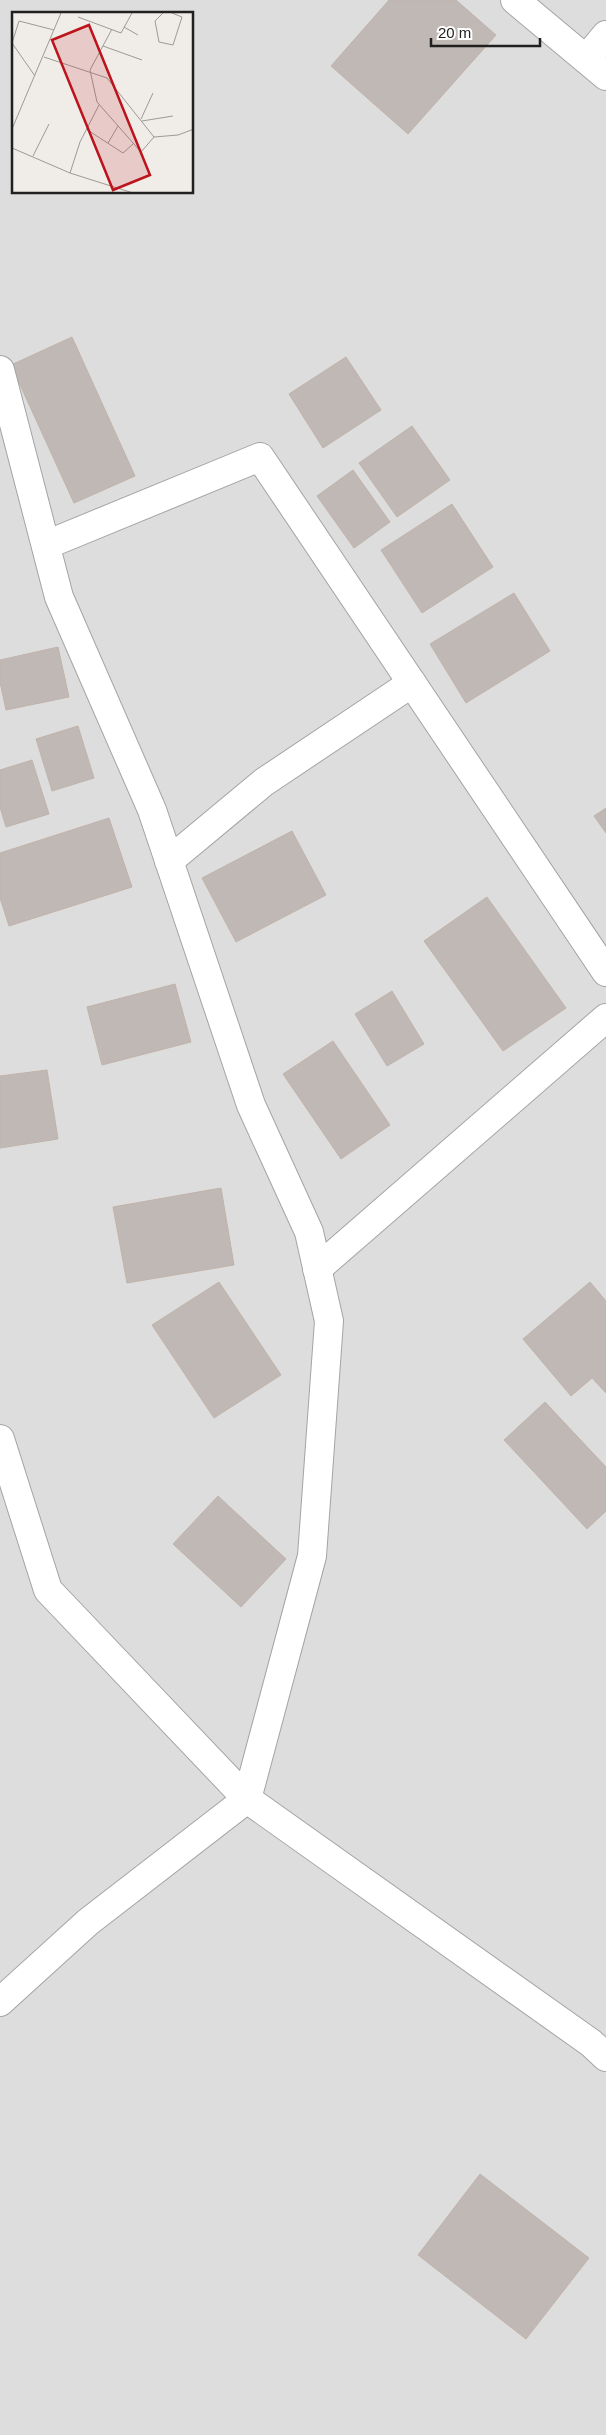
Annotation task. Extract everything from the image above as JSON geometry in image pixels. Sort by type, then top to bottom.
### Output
[{"type":"street","points":[[515,0],[596,68],[606,34]]},
{"type":"street","points":[[0,370],[59,598],[152,810],[251,1105],[309,1232],[328,1321],[312,1556],[247,1799],[88,1922],[0,2002]]},
{"type":"street","points":[[46,545],[260,457],[606,972]]},
{"type":"street","points":[[169,861],[264,782],[412,683]]},
{"type":"street","points":[[317,1269],[606,1018]]},
{"type":"street","points":[[0,1439],[48,1590],[247,1799],[591,2043],[606,2057]]},
{"type":"shaded area","points":[[0,0],[606,0],[606,2435],[0,2435]]},
{"type":"building","points":[[389,0],[456,0],[496,35],[408,134],[331,66]]},
{"type":"building","points":[[72,337],[135,476],[74,503],[11,365]]},
{"type":"building","points":[[346,357],[381,410],[323,448],[289,394]]},
{"type":"building","points":[[412,426],[450,480],[397,517],[359,463]]},
{"type":"building","points":[[353,470],[390,522],[354,548],[317,496]]},
{"type":"building","points":[[452,504],[493,567],[422,613],[381,550]]},
{"type":"building","points":[[514,593],[550,651],[466,703],[430,644]]},
{"type":"building","points":[[58,647],[69,697],[6,710],[0,682],[0,660]]},
{"type":"building","points":[[78,726],[94,778],[52,791],[36,739]]},
{"type":"building","points":[[32,760],[49,814],[6,827],[0,807],[0,770]]},
{"type":"building","points":[[606,808],[606,833],[594,816]]},
{"type":"building","points":[[109,818],[132,887],[9,926],[0,898],[0,853]]},
{"type":"building","points":[[292,831],[326,895],[236,942],[202,878]]},
{"type":"building","points":[[487,897],[566,1008],[503,1051],[424,941]]},
{"type":"building","points":[[175,984],[191,1042],[102,1065],[87,1007]]},
{"type":"building","points":[[392,991],[424,1044],[387,1066],[355,1014]]},
{"type":"building","points":[[333,1041],[390,1125],[341,1159],[283,1074]]},
{"type":"building","points":[[47,1070],[58,1139],[0,1148],[0,1076]]},
{"type":"building","points":[[221,1188],[234,1265],[127,1283],[113,1207]]},
{"type":"building","points":[[219,1282],[281,1375],[214,1418],[152,1325]]},
{"type":"building","points":[[590,1282],[606,1301],[606,1393],[592,1378],[571,1396],[523,1339]]},
{"type":"building","points":[[545,1402],[606,1467],[606,1511],[587,1529],[504,1440]]},
{"type":"building","points":[[218,1496],[286,1559],[241,1607],[173,1544]]},
{"type":"building","points":[[480,2174],[589,2258],[526,2339],[418,2255]]}]
